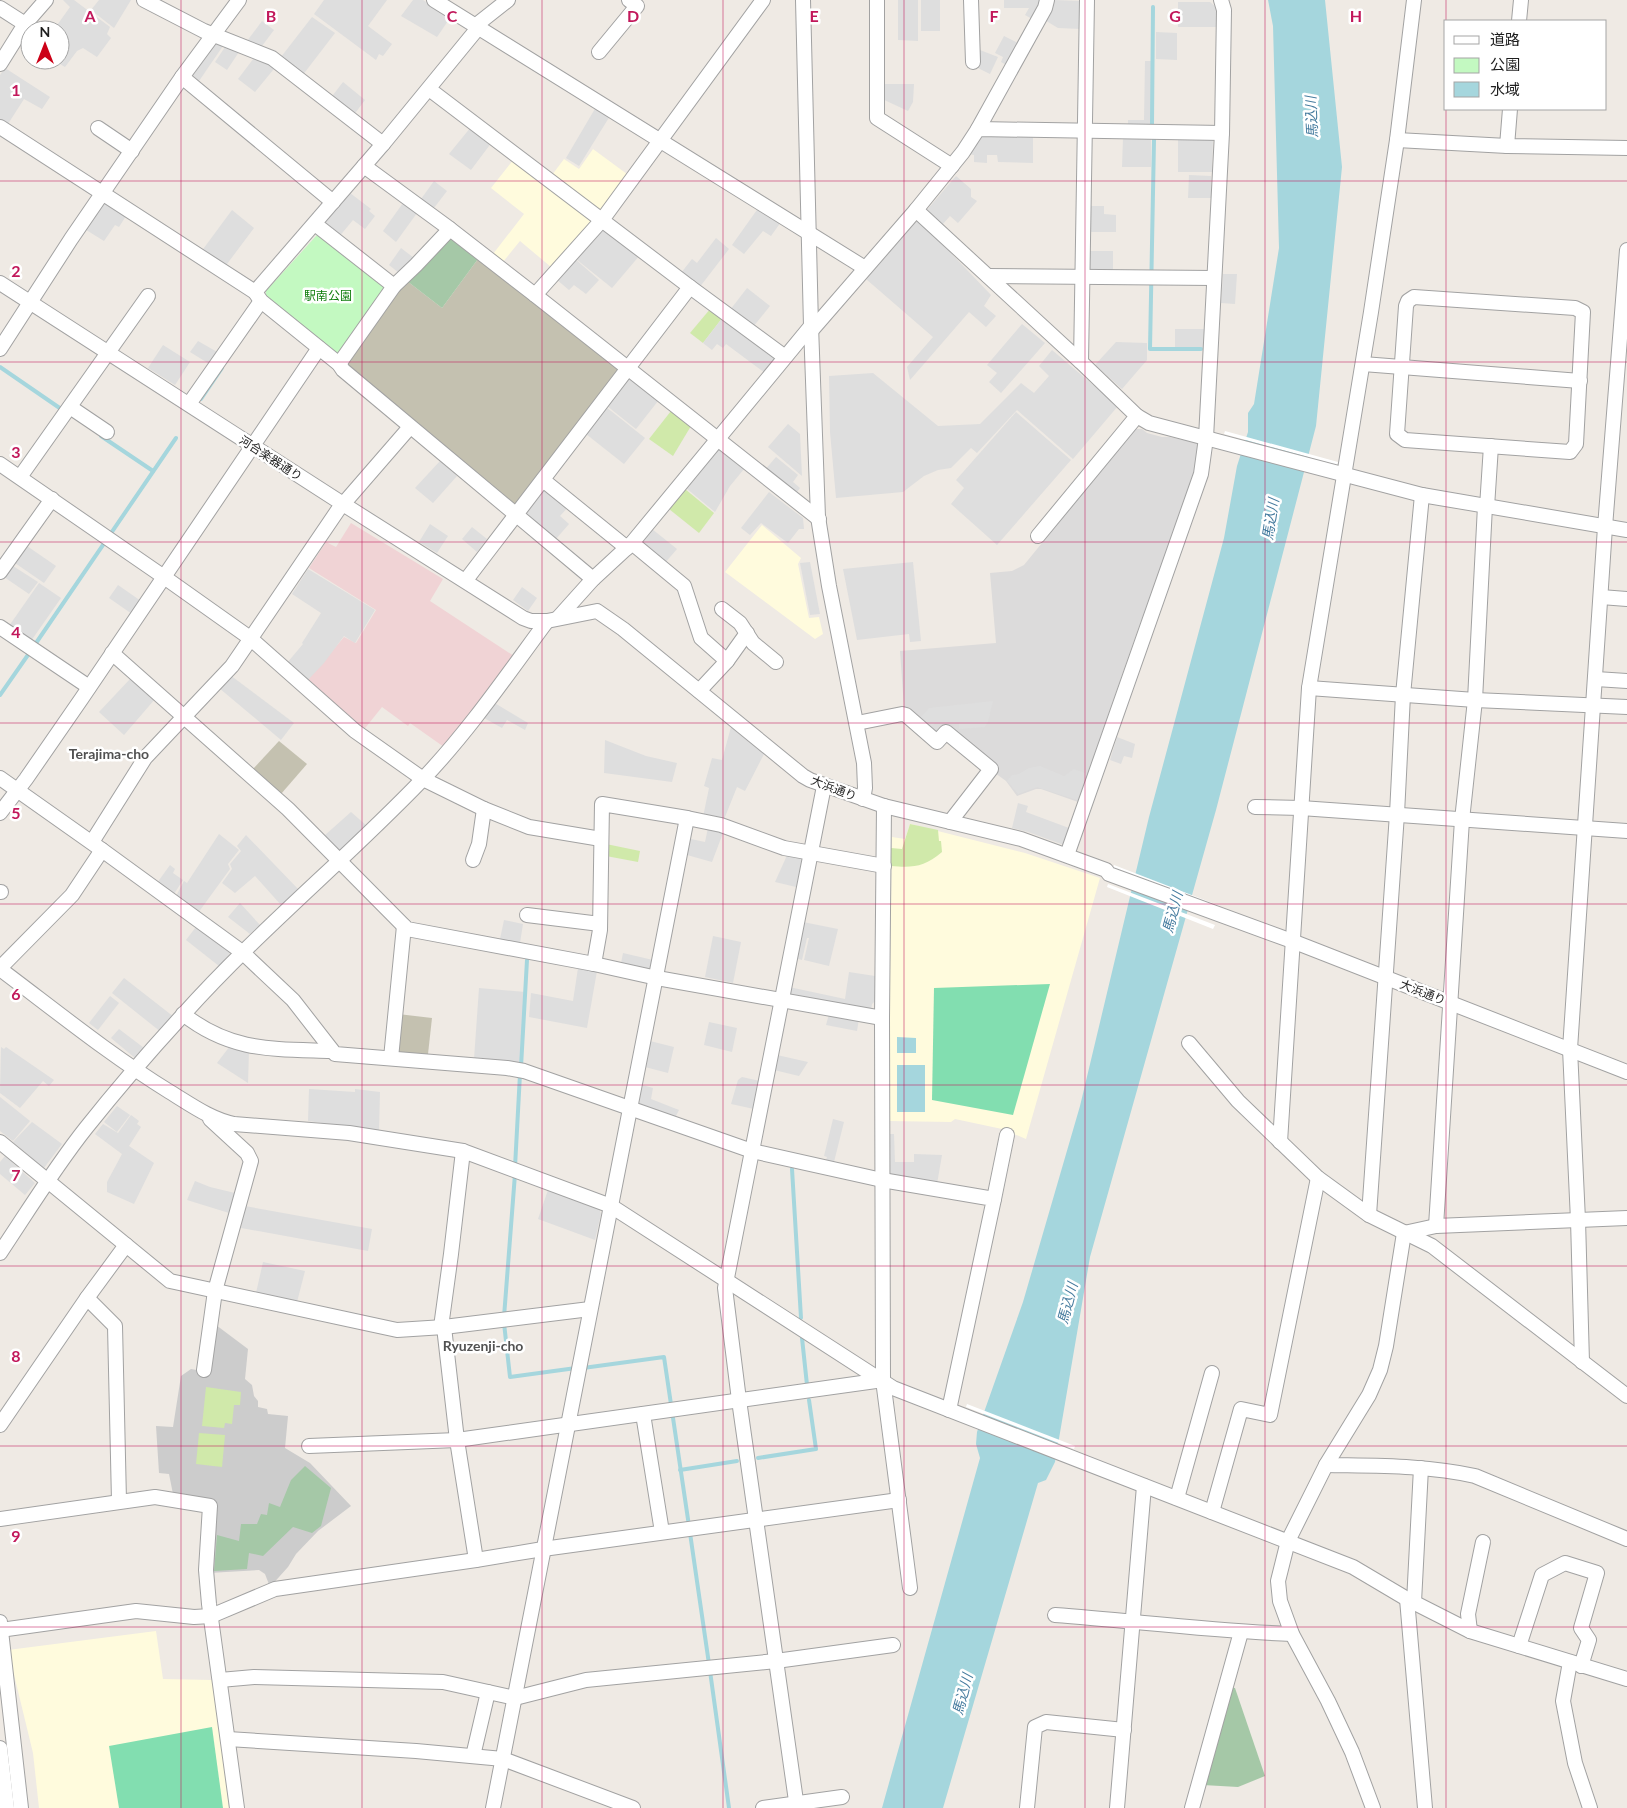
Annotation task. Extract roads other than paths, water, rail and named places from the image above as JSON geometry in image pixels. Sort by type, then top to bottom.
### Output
[{"type":"street","points":[[28,20],[46,0]]},
{"type":"street","points":[[144,0],[212,34],[272,58],[384,144]]},
{"type":"street","points":[[0,349],[182,77],[239,0]]},
{"type":"street","points":[[434,0],[865,268]]},
{"type":"street","points":[[189,404],[258,297],[314,224],[384,144],[477,27],[508,0]]},
{"type":"street","points":[[599,52],[637,6],[629,0]]},
{"type":"street","points":[[534,295],[602,220],[763,0]]},
{"type":"street","points":[[803,0],[811,328],[819,519],[829,586],[864,763],[865,788],[863,799]]},
{"type":"street","points":[[877,0],[877,118],[952,166]]},
{"type":"street","points":[[970,0],[972,62]]},
{"type":"street","points":[[0,1253],[85,1129],[183,1014],[242,952],[340,861],[423,779],[464,732],[552,620],[630,546],[785,357],[916,210],[963,152],[978,128],[1045,8],[1047,0]]},
{"type":"street","points":[[1081,362],[1087,0]]},
{"type":"street","points":[[1067,856],[1199,480],[1206,438],[1222,133],[1224,10],[1222,0]]},
{"type":"street","points":[[1280,1142],[1308,688],[1340,474],[1363,364],[1397,140],[1414,0]]},
{"type":"street","points":[[1519,20],[1521,0]]},
{"type":"street","points":[[0,8],[20,21]]},
{"type":"street","points":[[0,64],[20,32]]},
{"type":"street","points":[[182,77],[333,202]]},
{"type":"street","points":[[429,89],[690,288],[785,357]]},
{"type":"street","points":[[1507,146],[1510,110]]},
{"type":"street","points":[[0,127],[258,297],[592,580]]},
{"type":"street","points":[[98,128],[132,151]]},
{"type":"street","points":[[978,128],[1222,133]]},
{"type":"street","points":[[1397,140],[1507,146],[1627,148]]},
{"type":"street","points":[[364,166],[450,229],[716,440],[819,519]]},
{"type":"street","points":[[916,210],[1137,416],[1149,423],[1422,495],[1627,530]]},
{"type":"street","points":[[314,224],[394,286]]},
{"type":"street","points":[[339,364],[394,286],[450,229]]},
{"type":"street","points":[[1582,1362],[1570,1049],[1605,527],[1624,324],[1627,250]]},
{"type":"street","points":[[988,276],[1214,278]]},
{"type":"street","name":"河合楽器通り","points":[[0,283],[523,618],[552,620]]},
{"type":"street","points":[[466,580],[690,288]]},
{"type":"street","points":[[20,477],[148,296]]},
{"type":"street","points":[[1414,297],[1575,308],[1580,310],[1584,315],[1576,444],[1570,452],[1405,440],[1397,434],[1401,368],[1406,306],[1408,301],[1414,297]]},
{"type":"street","points":[[0,813],[89,687],[320,348]]},
{"type":"street","points":[[1363,364],[1580,380]]},
{"type":"street","points":[[68,411],[106,432]]},
{"type":"street","points":[[1038,536],[1137,416]]},
{"type":"street","points":[[410,427],[343,504],[232,666],[145,758],[72,895],[0,969],[134,1070],[204,1113],[220,1120],[234,1124],[349,1133],[463,1152],[611,1206],[893,1388],[1075,1457],[1144,1486],[1354,1567],[1410,1600],[1470,1631],[1627,1679]]},
{"type":"street","points":[[1436,1226],[1462,820],[1475,700],[1491,446]]},
{"type":"street","points":[[0,464],[108,537],[250,638],[355,731],[423,779],[484,809],[541,830],[601,839]]},
{"type":"street","points":[[543,480],[684,586],[701,638],[727,660]]},
{"type":"street","points":[[1369,1215],[1397,814],[1403,695],[1422,495]]},
{"type":"street","points":[[0,572],[52,499]]},
{"type":"street","points":[[1601,597],[1627,599]]},
{"type":"street","points":[[722,609],[740,623],[754,644],[776,662]]},
{"type":"street","name":"大浜通り","points":[[552,620],[593,611],[601,613],[803,776],[824,786],[884,806],[1021,839],[1106,870],[1109,874],[1292,941],[1627,1072]]},
{"type":"street","points":[[0,627],[89,687]]},
{"type":"street","points":[[699,691],[727,660],[747,633]]},
{"type":"street","points":[[112,653],[288,809],[410,930],[594,964],[656,978],[882,1018]]},
{"type":"street","points":[[1596,679],[1627,681]]},
{"type":"street","points":[[1308,688],[1475,700],[1627,707]]},
{"type":"street","points":[[857,723],[902,714],[906,715],[937,742],[946,732],[991,770],[950,822]]},
{"type":"street","points":[[0,778],[242,952],[293,1000],[331,1051],[338,1055],[520,1070],[752,1151],[882,1180],[994,1199]]},
{"type":"street","points":[[797,1805],[739,1400],[725,1288],[824,786]]},
{"type":"street","points":[[594,964],[600,924],[602,804],[721,825],[784,848],[884,866]]},
{"type":"street","points":[[884,806],[882,1018],[883,1380],[910,1588]]},
{"type":"street","points":[[1255,806],[1397,814],[1627,831]]},
{"type":"street","points":[[474,860],[480,844],[484,809]]},
{"type":"street","points":[[493,1808],[687,818]]},
{"type":"street","points":[[527,915],[600,924]]},
{"type":"street","points":[[390,1058],[404,926]]},
{"type":"street","points":[[183,1014],[202,1029],[227,1040],[248,1046],[331,1051]]},
{"type":"street","points":[[1189,1043],[1238,1102],[1318,1178],[1369,1215],[1432,1246],[1582,1362],[1624,1392]]},
{"type":"street","points":[[204,1113],[247,1153],[250,1162],[215,1291],[204,1370]]},
{"type":"street","points":[[954,1412],[994,1199],[1008,1136]]},
{"type":"street","points":[[0,1142],[170,1281],[391,1330],[443,1327],[590,1309]]},
{"type":"street","points":[[463,1152],[443,1327],[476,1560]]},
{"type":"street","points":[[1212,1512],[1241,1409],[1270,1415],[1318,1178]]},
{"type":"street","points":[[1404,1233],[1436,1226],[1627,1218]]},
{"type":"street","points":[[1373,1808],[1352,1752],[1328,1701],[1292,1634],[1280,1601],[1278,1581],[1288,1541],[1326,1465],[1370,1395],[1380,1370],[1386,1346],[1404,1233]]},
{"type":"street","points":[[0,1425],[86,1298],[126,1245]]},
{"type":"street","points":[[86,1298],[115,1326],[119,1501]]},
{"type":"street","points":[[1178,1498],[1212,1373]]},
{"type":"street","points":[[309,1446],[458,1440],[883,1380]]},
{"type":"street","points":[[643,1414],[662,1532]]},
{"type":"street","points":[[1326,1465],[1421,1468],[1454,1471],[1475,1476],[1627,1539]]},
{"type":"street","points":[[1421,1468],[1410,1600],[1425,1808]]},
{"type":"street","points":[[1117,1808],[1144,1486]]},
{"type":"street","points":[[0,1518],[154,1497],[210,1506],[206,1570],[237,1808]]},
{"type":"street","points":[[21,1808],[0,1627],[136,1611],[194,1617],[211,1616],[275,1589],[689,1528],[899,1500]]},
{"type":"street","points":[[1470,1631],[1468,1614],[1483,1542]]},
{"type":"street","points":[[1519,1646],[1542,1575],[1564,1563],[1597,1573],[1581,1628],[1589,1640],[1575,1664],[1563,1701],[1575,1763],[1590,1808]]},
{"type":"street","points":[[1055,1614],[1241,1632],[1292,1634]]},
{"type":"street","points":[[1192,1808],[1241,1632]]},
{"type":"street","points":[[220,1680],[254,1677],[443,1682],[515,1698],[586,1680],[776,1661],[893,1645]]},
{"type":"street","points":[[474,1756],[488,1692]]},
{"type":"street","points":[[1027,1808],[1035,1728],[1046,1722],[1124,1730]]},
{"type":"street","points":[[228,1739],[416,1751],[503,1759],[634,1808]]},
{"type":"street","points":[[0,1748],[7,1808]]},
{"type":"street","points":[[763,1808],[797,1805],[842,1797]]},
{"type":"water","name":"馬込川","points":[[1268,0],[1325,0],[1342,167],[1316,426],[1216,810],[1090,1257],[1055,1462],[1046,1480],[1038,1483],[943,1808],[882,1808],[980,1458],[976,1444],[977,1432],[1023,1302],[1080,1106],[1149,817],[1224,538],[1237,466],[1248,432],[1248,413],[1254,404],[1279,248],[1273,26]]},
{"type":"water","points":[[897,1037],[916,1038],[916,1053],[897,1053]]},
{"type":"water","points":[[897,1065],[925,1065],[925,1112],[897,1112]]},
{"type":"waterway","points":[[1153,7],[1152,124],[1154,140],[1150,349],[1201,349]]},
{"type":"waterway","points":[[0,367],[64,411]]},
{"type":"waterway","points":[[201,399],[222,368]]},
{"type":"waterway","points":[[101,436],[153,471]]},
{"type":"waterway","points":[[34,646],[176,438]]},
{"type":"waterway","points":[[0,695],[30,652]]},
{"type":"waterway","points":[[521,1067],[527,960]]},
{"type":"waterway","points":[[515,1167],[520,1074]]},
{"type":"waterway","points":[[792,1169],[801,1318]]},
{"type":"waterway","points":[[504,1317],[515,1174]]},
{"type":"waterway","points":[[504,1323],[510,1377],[576,1368]]},
{"type":"waterway","points":[[802,1338],[807,1385]]},
{"type":"waterway","points":[[583,1368],[664,1357],[689,1526]]},
{"type":"waterway","points":[[758,1458],[816,1449],[809,1400]]},
{"type":"waterway","points":[[680,1470],[737,1461]]},
{"type":"waterway","points":[[690,1533],[709,1664]]},
{"type":"waterway","points":[[710,1671],[729,1808]]},
{"type":"district","name":"Terajima-cho","points":[[109,753]]},
{"type":"district","name":"Ryuzenji-cho","points":[[483,1345]]},
{"type":"park label","name":"駅南公園","points":[[328,295]]}]
